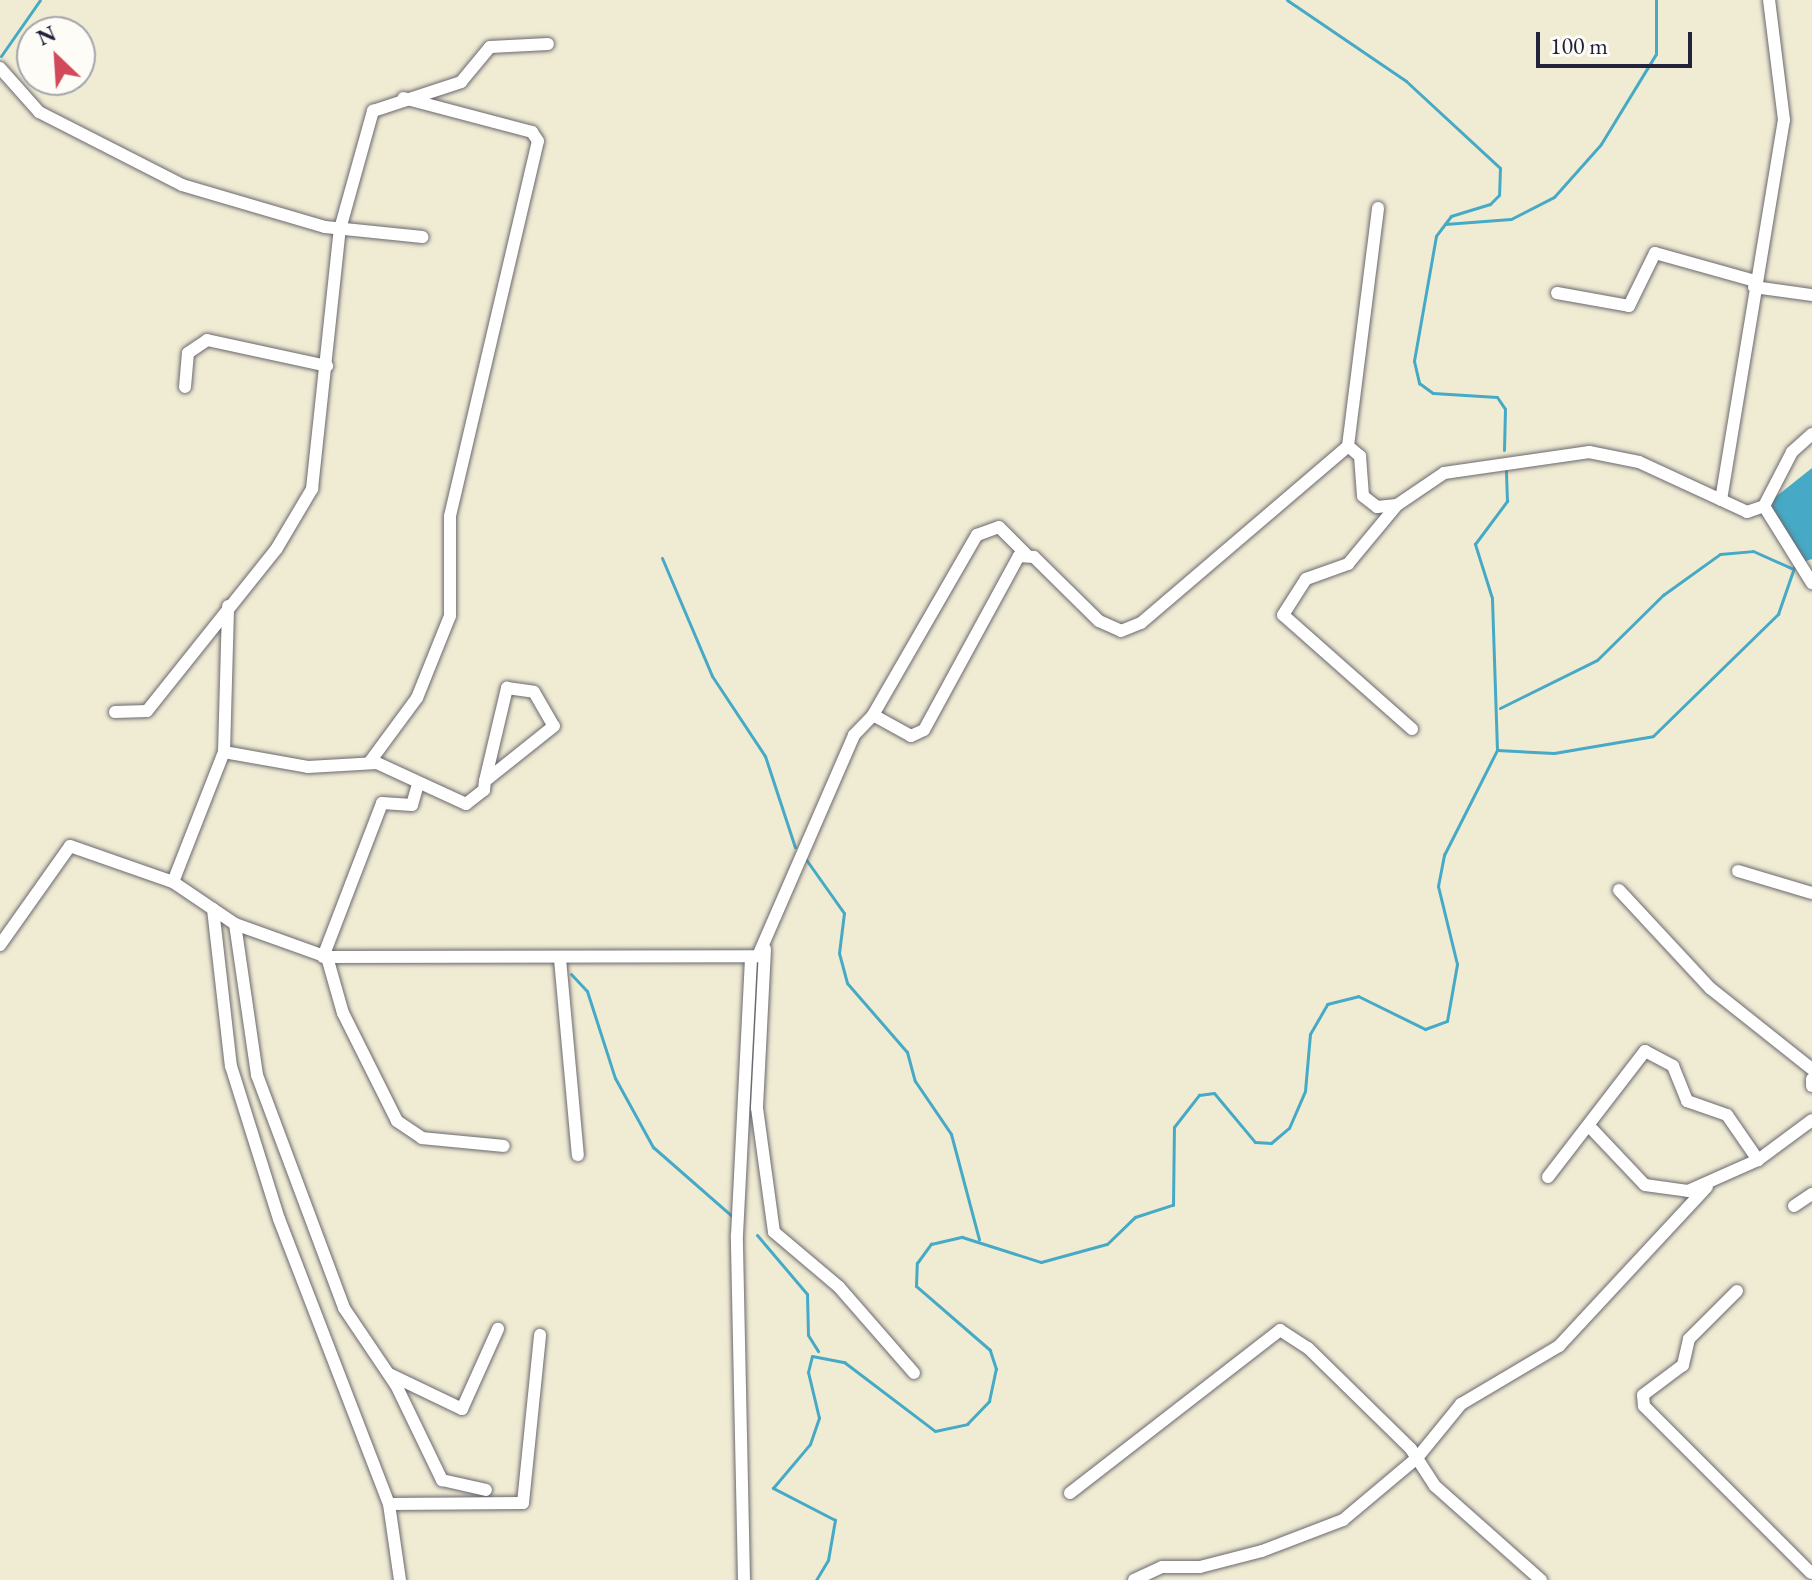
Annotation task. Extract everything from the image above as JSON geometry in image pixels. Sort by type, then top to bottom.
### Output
[{"type":"street","points":[[1721,500],[1784,120],[1769,0]]},
{"type":"street","points":[[115,712],[147,711],[277,548],[312,489],[340,229],[366,126],[377,108],[400,97],[461,82],[490,47],[548,44]]},
{"type":"street","points":[[0,68],[39,112],[129,162],[240,207],[340,229],[422,237]]},
{"type":"street","points":[[369,763],[417,698],[450,616],[450,516],[538,141],[532,132],[400,97]]},
{"type":"street","points":[[914,1373],[839,1287],[774,1232],[757,1108],[765,949],[807,837],[854,735],[873,715],[977,535],[999,527],[1099,621],[1130,629],[1348,446],[1378,208]]},
{"type":"street","points":[[1557,293],[1629,306],[1655,253],[1755,284],[1812,295]]},
{"type":"street","points":[[185,387],[188,353],[207,340],[327,366]]},
{"type":"street","points":[[1412,729],[1283,615],[1295,589],[1348,564],[1397,505],[1460,467],[1551,452],[1639,462],[1747,512],[1764,506],[1792,452],[1812,434]]},
{"type":"street","points":[[1348,446],[1360,456],[1363,496],[1377,507],[1397,505]]},
{"type":"street","points":[[1764,506],[1812,583]]},
{"type":"street","points":[[873,715],[911,736],[924,730],[1012,562],[1026,554]]},
{"type":"street","points":[[173,882],[224,752],[228,606]]},
{"type":"street","points":[[224,752],[308,767],[369,763],[466,804],[480,797],[507,688],[534,692],[554,726],[485,781]]},
{"type":"street","points":[[418,784],[412,805],[382,803],[325,957],[343,1013],[397,1121],[446,1143],[504,1146]]},
{"type":"street","points":[[0,945],[70,846],[173,882],[235,924],[325,957],[751,958],[765,949]]},
{"type":"street","points":[[1738,871],[1812,893]]},
{"type":"street","points":[[1619,890],[1710,988],[1812,1069]]},
{"type":"street","points":[[213,909],[231,1066],[279,1219],[389,1504],[400,1580]]},
{"type":"street","points":[[235,924],[262,1093],[344,1308],[389,1374],[442,1480],[486,1490]]},
{"type":"street","points":[[744,1580],[737,1235],[743,1212],[751,958]]},
{"type":"street","points":[[560,959],[578,1155]]},
{"type":"street","points":[[1548,1177],[1650,1051],[1673,1066],[1687,1101],[1727,1115],[1758,1160]]},
{"type":"street","points":[[1812,1079],[1812,1086]]},
{"type":"street","points":[[1134,1580],[1162,1567],[1200,1567],[1262,1551],[1331,1526],[1417,1458],[1461,1404],[1559,1346],[1707,1187],[1758,1160],[1812,1120]]},
{"type":"street","points":[[1589,1126],[1645,1185],[1707,1187]]},
{"type":"street","points":[[1794,1206],[1812,1194]]},
{"type":"street","points":[[1737,1291],[1689,1339],[1683,1365],[1643,1395],[1644,1406],[1812,1573],[1801,1580]]},
{"type":"street","points":[[389,1374],[462,1409],[498,1329]]},
{"type":"street","points":[[1070,1493],[1280,1330],[1308,1348],[1417,1458],[1435,1486],[1541,1580]]},
{"type":"street","points":[[389,1504],[523,1503],[540,1335]]},
{"type":"water","points":[[1812,468],[1812,559],[1800,563],[1764,506]]},
{"type":"waterway","points":[[1,56],[40,0]]},
{"type":"waterway","points":[[1287,0],[1406,81],[1500,168],[1499,195],[1490,204],[1451,216],[1436,236],[1414,361],[1419,383],[1433,393],[1497,397],[1505,409],[1504,450]]},
{"type":"waterway","points":[[1445,224],[1511,219],[1554,197],[1601,144],[1656,54],[1656,0]]},
{"type":"waterway","points":[[816,1580],[828,1560],[835,1520],[773,1488],[810,1444],[819,1418],[808,1372],[812,1356],[844,1362],[935,1431],[967,1424],[989,1401],[996,1369],[990,1350],[916,1286],[917,1263],[931,1244],[962,1237],[1041,1262],[1107,1244],[1135,1217],[1173,1205],[1174,1127],[1199,1095],[1214,1093],[1255,1142],[1271,1143],[1289,1128],[1305,1091],[1310,1034],[1327,1004],[1358,996],[1425,1029],[1447,1021],[1457,964],[1438,886],[1444,855],[1497,750],[1492,598],[1475,544],[1507,501],[1506,469]]},
{"type":"waterway","points":[[1500,708],[1597,660],[1663,595],[1720,554],[1753,551],[1791,568]]},
{"type":"waterway","points":[[662,558],[712,676],[765,756],[795,847]]},
{"type":"waterway","points":[[1497,750],[1554,753],[1653,736],[1778,614],[1796,562]]},
{"type":"waterway","points":[[805,858],[844,913],[839,953],[847,983],[907,1052],[915,1081],[951,1134],[979,1239]]},
{"type":"waterway","points":[[571,974],[587,991],[615,1078],[653,1147],[734,1218]]},
{"type":"waterway","points":[[757,1235],[807,1294],[808,1335],[818,1351]]}]
